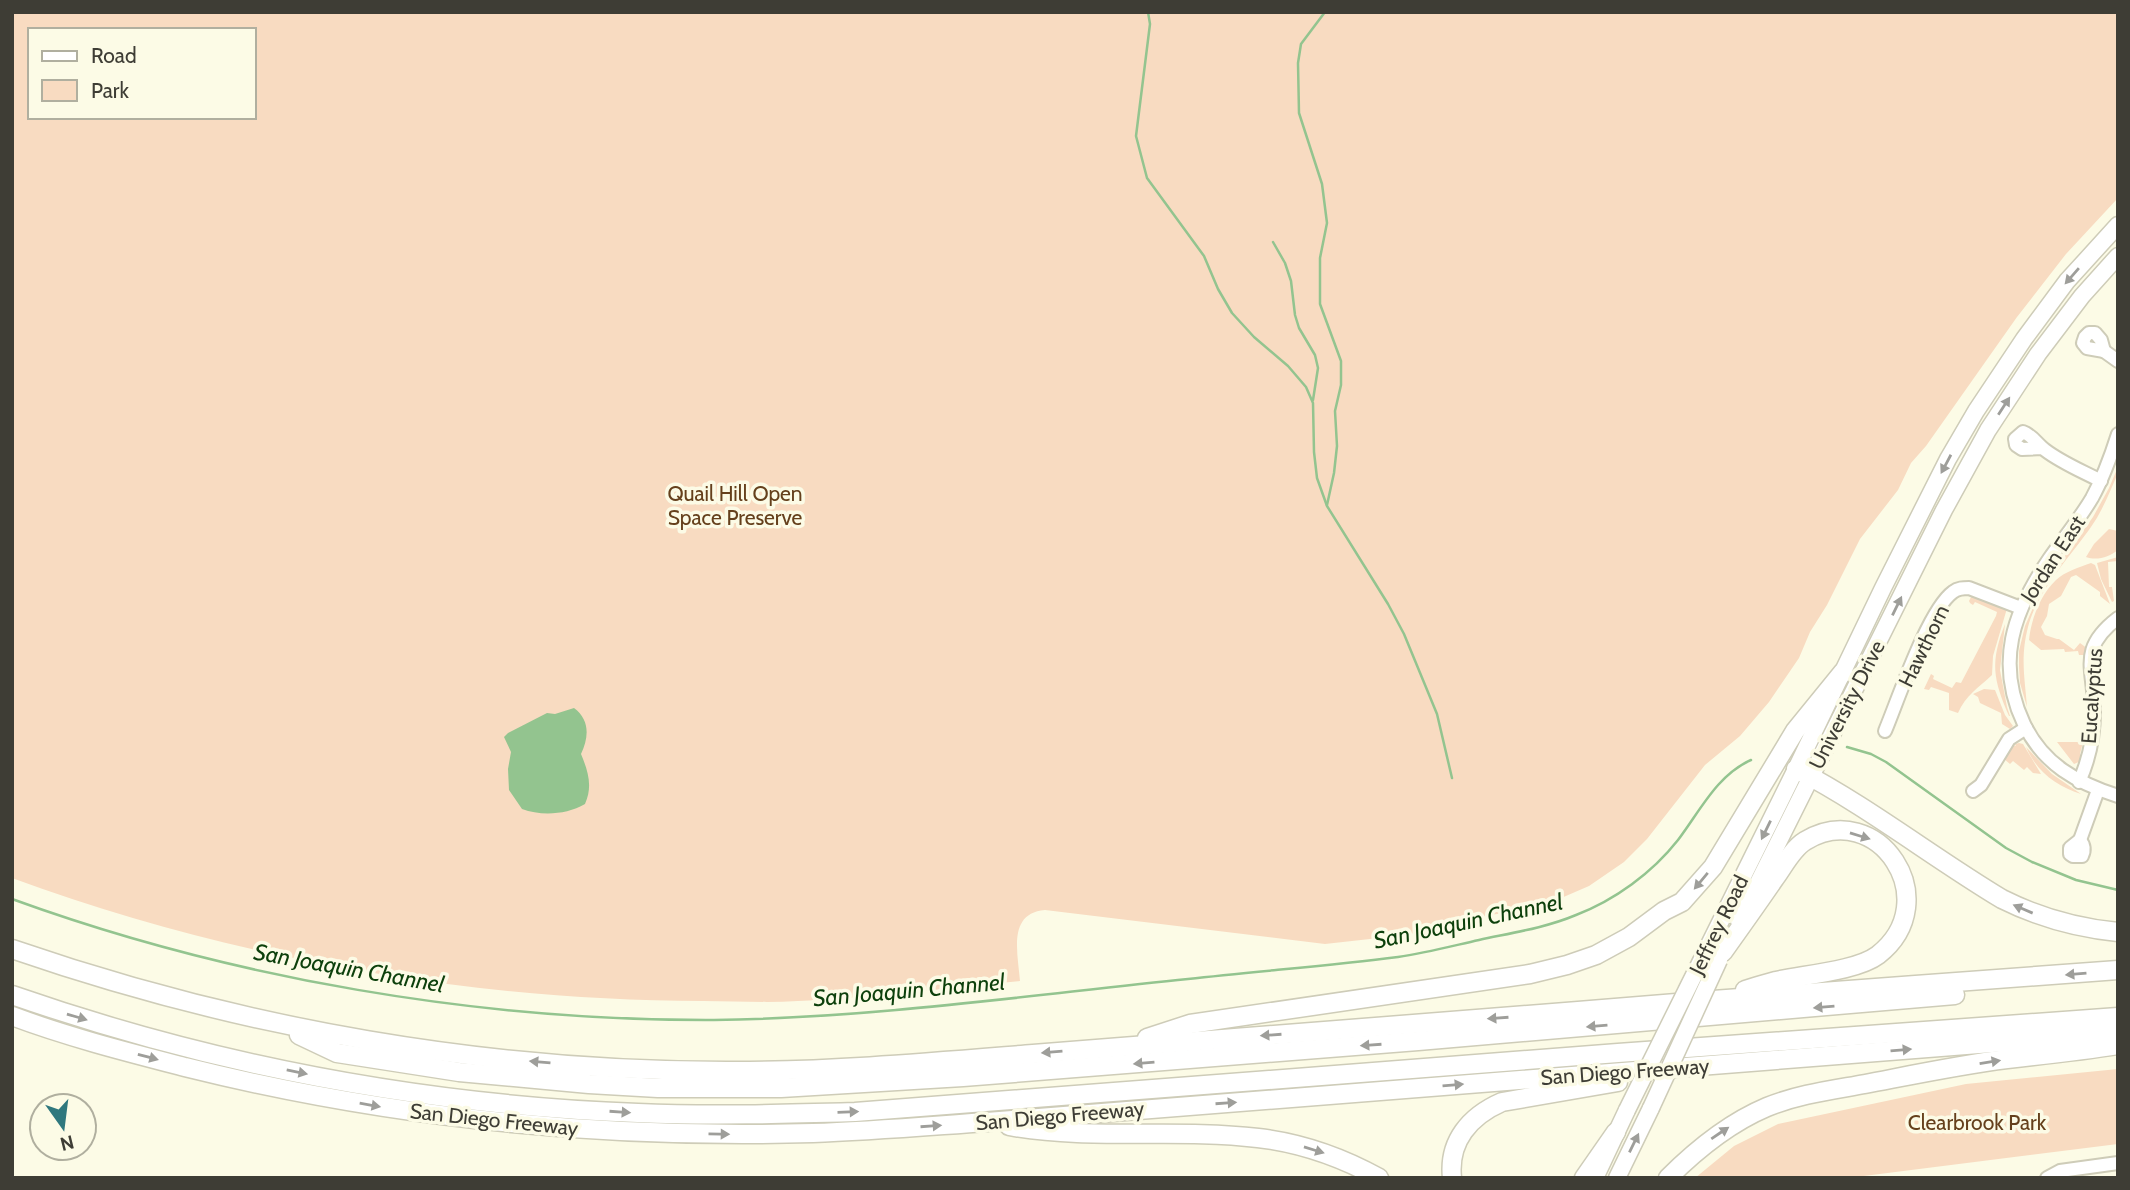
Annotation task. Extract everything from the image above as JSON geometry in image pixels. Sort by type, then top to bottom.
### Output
[{"type":"highway","points":[[1121,1047],[1190,1024],[1530,974],[1581,961],[1612,947],[1645,927],[1664,911],[1682,902],[1697,886],[1724,850],[1795,731],[1843,672]]},
{"type":"highway","points":[[1804,773],[1888,822],[2012,904],[2062,922],[2118,932]]},
{"type":"highway","points":[[1711,1000],[1776,981],[1819,974],[1869,961],[1878,955],[1896,936],[1907,908],[1906,887],[1900,867],[1887,850],[1867,837],[1856,833],[1837,832],[1816,836],[1796,848],[1721,956]]},
{"type":"highway","name":"San Diego Freeway","points":[[12,949],[133,988],[271,1022],[382,1043],[511,1060],[632,1069],[733,1071],[950,1061],[2118,970]]},
{"type":"highway","name":"San Diego Freeway","points":[[271,1022],[337,1053],[459,1072],[617,1086],[781,1088],[963,1077],[1783,1011],[1990,991],[2033,977]]},
{"type":"highway","points":[[12,995],[64,1013],[237,1060],[407,1092],[624,1112],[760,1115],[855,1112],[2118,1017]]},
{"type":"highway","name":"San Diego Freeway","points":[[12,1016],[130,1052],[281,1089],[386,1108],[505,1123],[582,1129],[746,1134],[814,1133],[987,1122],[2118,1033]]},
{"type":"highway","points":[[1668,1178],[1703,1145],[1726,1129],[1748,1116],[1786,1100],[1923,1073],[2118,1045]]},
{"type":"highway","points":[[1452,1178],[1451,1160],[1455,1143],[1465,1128],[1487,1109],[1502,1102],[1701,1066]]},
{"type":"highway","points":[[987,1122],[1038,1132],[1195,1134],[1259,1138],[1302,1146],[1330,1155],[1379,1178]]},
{"type":"highway","points":[[1584,1178],[1616,1132]]},
{"type":"main road","name":"University Drive","points":[[1843,672],[1903,547],[1976,411],[2067,281],[2118,225]]},
{"type":"main road","name":"University Drive","points":[[1617,1178],[1804,773],[1944,510],[1988,430],[2038,354],[2082,296],[2118,256]]},
{"type":"main road","name":"Jeffrey Road","points":[[1595,1178],[1700,961],[1804,773],[1843,672]]},
{"type":"street","points":[[2104,351],[2118,361]]},
{"type":"street","name":"Jordan East","points":[[2118,434],[2115,449],[2101,481],[2079,519],[2049,559],[2021,608],[2012,634],[2009,664],[2013,695],[2026,729],[2045,755],[2079,782],[2118,796]]},
{"type":"street","points":[[2042,448],[2064,463],[2101,481]]},
{"type":"street","name":"Hawthorn","points":[[1885,731],[1927,631],[1939,609],[1954,591],[1969,588],[2021,608]]},
{"type":"street","name":"Eucalyptus","points":[[2079,782],[2093,729],[2091,651],[2096,637],[2118,618]]},
{"type":"street","points":[[1973,791],[1980,785],[2009,740],[2026,729]]},
{"type":"street","points":[[2080,840],[2098,790]]},
{"type":"street","points":[[2047,1178],[2060,1171],[2118,1163]]},
{"type":"green space","name":"Quail Hill Open Space Preserve","points":[[12,12],[2118,12],[2118,198],[2066,254],[1911,463],[1898,490],[1860,539],[1799,658],[1769,702],[1740,736],[1705,765],[1647,839],[1624,862],[1589,886],[1552,902],[1519,911],[1490,915],[1406,935],[1325,944],[1045,910],[1033,913],[1020,927],[1017,947],[1020,981],[786,1002],[615,999],[439,983],[352,970],[266,952],[180,931],[12,878]]},
{"type":"green space","points":[[2118,467],[2118,473],[2099,514],[2046,587],[2032,614],[2024,649],[2027,707],[2020,683],[2019,667],[2019,651],[2025,626],[2049,578],[2093,517]]},
{"type":"green space","points":[[2109,529],[2118,531],[2118,550],[2103,558],[2086,557],[2094,544]]},
{"type":"green space","points":[[2118,557],[2118,561],[2108,562],[2112,602],[2097,563]]},
{"type":"green space","points":[[2091,563],[2095,565],[2110,604],[2100,596],[2100,592],[2076,575],[2071,577],[2061,596],[2049,604],[2041,627],[2045,635],[2059,639],[2074,650],[2080,643],[2088,649],[2086,655],[2079,655],[2078,651],[2065,652],[2064,649],[2041,650],[2029,640],[2034,616],[2041,600],[2059,577]]},
{"type":"green space","points":[[1972,595],[2008,605],[1993,656],[1992,675],[1969,696],[1958,713],[1949,710],[1949,693],[1931,687],[1929,690],[1924,689],[1931,674],[1933,679],[1952,688],[1956,682],[1961,683],[1996,616],[1997,612],[1975,602],[1973,605],[1970,603]]},
{"type":"green space","points":[[2005,624],[2000,670],[2010,716],[2000,691],[1995,670],[1997,649]]},
{"type":"green space","points":[[1984,689],[1995,690],[2005,715],[2013,726],[2010,729],[2002,724],[2001,713],[1980,703],[1978,697],[1973,694]]},
{"type":"green space","points":[[2082,738],[2080,754],[2084,757],[2074,764],[2057,742],[2080,742]]},
{"type":"green space","points":[[2023,744],[2041,774],[2033,773],[2027,767],[2024,770],[2013,761],[2010,764],[2004,759],[2013,745]]},
{"type":"green space","points":[[2026,747],[2052,774],[2081,794],[2048,777]]},
{"type":"green space","name":"Clearbrook Park","points":[[2118,1069],[2118,1144],[1848,1178],[1695,1178],[1734,1146],[1778,1124],[1966,1084]]},
{"type":"shaded area","points":[[574,708],[583,718],[586,729],[586,741],[581,754],[589,779],[585,804],[554,813],[537,813],[522,809],[509,790],[508,769],[511,752],[504,737],[547,713],[555,714]]},
{"type":"waterway","points":[[1148,12],[1150,24],[1136,136],[1147,178],[1204,256],[1232,313],[1254,337],[1288,366],[1306,387],[1313,403],[1317,478],[1327,506],[1404,634],[1437,714],[1452,778]]},
{"type":"waterway","points":[[1325,12],[1301,44],[1298,63],[1299,113],[1322,184],[1327,223],[1320,258],[1320,304],[1341,361],[1341,385],[1335,411],[1337,446],[1327,505]]},
{"type":"waterway","points":[[1273,242],[1291,281],[1299,328],[1315,355],[1318,368],[1313,400]]},
{"type":"waterway","name":"San Joaquin Channel","points":[[1847,747],[1886,762],[2006,848],[2032,862],[2076,880],[2118,890]]},
{"type":"waterway","name":"San Joaquin Channel","points":[[12,899],[182,952],[269,973],[447,1003],[537,1013],[626,1018],[714,1020],[833,1015],[951,1005],[1398,957],[1528,930],[1591,909],[1632,884],[1668,852],[1719,784],[1751,760]]}]
